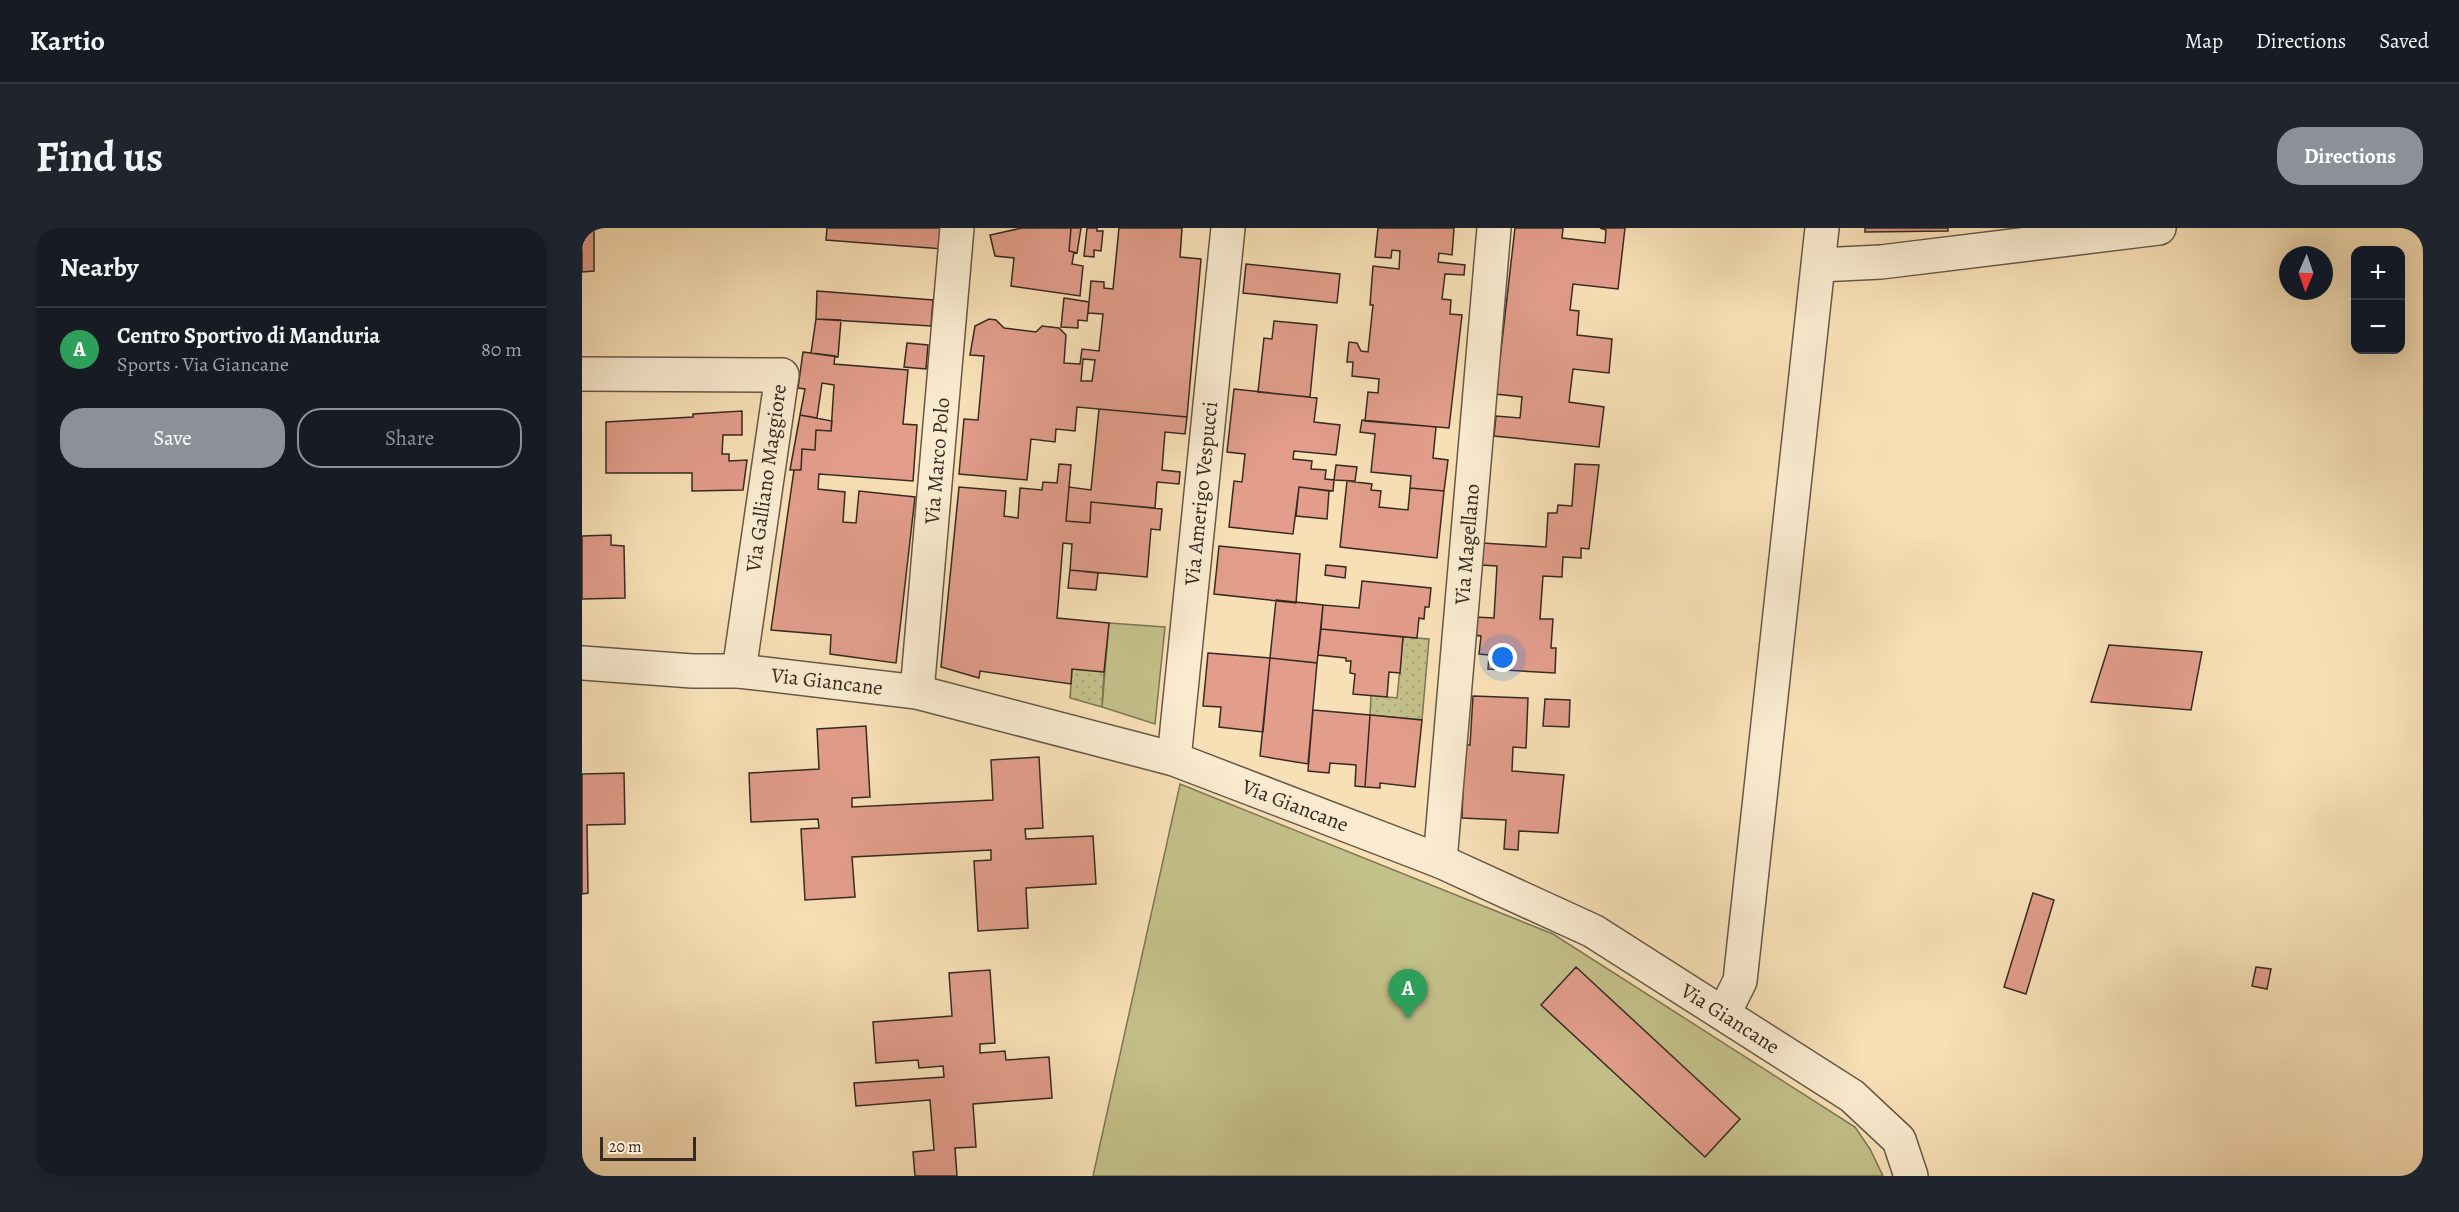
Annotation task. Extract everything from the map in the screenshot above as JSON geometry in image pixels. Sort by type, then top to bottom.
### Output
[{"type":"street","name":"Via Marco Polo","points":[[918,692],[957,228]]},
{"type":"street","name":"Via Amerigo Vespucci","points":[[1174,759],[1228,228]]},
{"type":"street","name":"Via Magellano","points":[[1440,861],[1494,228]]},
{"type":"street","points":[[1724,1013],[1740,981],[1822,228]]},
{"type":"street","points":[[1819,265],[1881,262],[2159,228]]},
{"type":"street","name":"Via Galliano Maggiore","points":[[582,374],[782,375],[740,671]]},
{"type":"street","name":"Via Giancane","points":[[582,663],[692,671],[740,671],[918,692],[1174,759],[1440,861],[1593,931],[1852,1096],[1899,1140],[1911,1176]]},
{"type":"shaded area","points":[[1109,623],[1165,627],[1155,724],[1102,707]]},
{"type":"shaded area","points":[[1403,637],[1429,639],[1422,720],[1370,715],[1371,695],[1397,698]]},
{"type":"shaded area","points":[[1072,669],[1104,672],[1102,707],[1070,698]]},
{"type":"shaded area","points":[[1180,784],[1553,934],[1855,1127],[1870,1149],[1883,1176],[1093,1176]]},
{"type":"building","points":[[582,228],[594,228],[594,271],[582,272]]},
{"type":"building","points":[[827,228],[943,228],[943,249],[826,240]]},
{"type":"building","points":[[1022,228],[1071,228],[1069,251],[1074,252],[1072,264],[1083,266],[1080,296],[1011,286],[1014,258],[995,256],[990,235]]},
{"type":"building","points":[[1071,228],[1081,228],[1077,253],[1069,251]]},
{"type":"building","points":[[1087,228],[1097,228],[1097,231],[1103,231],[1101,251],[1094,250],[1094,257],[1084,256]]},
{"type":"building","points":[[1119,228],[1182,228],[1180,257],[1201,259],[1187,417],[1077,407],[1075,431],[1056,429],[1055,442],[1031,439],[1027,480],[959,474],[964,419],[978,420],[984,356],[970,355],[975,326],[989,319],[996,320],[1004,328],[1036,332],[1042,326],[1059,328],[1066,335],[1064,363],[1080,364],[1082,349],[1099,351],[1103,314],[1088,313],[1091,281],[1104,282],[1104,288],[1113,289]],"holes":[[[1083,359],[1095,360],[1092,381],[1081,381]]]},
{"type":"building","points":[[1378,228],[1454,228],[1452,255],[1439,253],[1438,262],[1465,265],[1464,275],[1445,274],[1442,299],[1451,300],[1450,314],[1462,315],[1449,428],[1365,421],[1368,392],[1378,393],[1379,379],[1352,376],[1353,362],[1347,362],[1349,342],[1357,343],[1361,351],[1368,352],[1373,305],[1370,305],[1373,266],[1399,269],[1400,251],[1392,250],[1391,258],[1375,257]]},
{"type":"building","points":[[1515,228],[1563,228],[1562,238],[1605,243],[1606,230],[1600,228],[1625,228],[1618,289],[1573,284],[1570,310],[1579,311],[1577,335],[1612,339],[1609,373],[1573,369],[1569,402],[1604,407],[1599,447],[1494,436],[1496,416],[1520,418],[1522,397],[1496,394]]},
{"type":"building","points":[[1865,228],[1948,228],[1948,231],[1865,232]]},
{"type":"building","points":[[1246,264],[1340,274],[1337,303],[1243,293]]},
{"type":"building","points":[[817,291],[933,300],[931,326],[816,319]]},
{"type":"building","points":[[1064,298],[1089,302],[1087,321],[1078,320],[1078,328],[1061,327]]},
{"type":"building","points":[[816,319],[841,320],[838,357],[811,353]]},
{"type":"building","points":[[1274,321],[1317,325],[1310,397],[1258,392],[1264,338],[1272,339]]},
{"type":"building","points":[[907,343],[928,345],[926,369],[904,367]]},
{"type":"building","points":[[803,352],[835,356],[834,364],[908,370],[903,424],[917,425],[913,481],[819,474],[818,489],[845,492],[843,522],[856,523],[859,491],[915,497],[896,663],[830,654],[831,635],[771,630],[794,470],[801,470],[802,449],[815,450],[816,430],[831,431],[834,385],[822,383],[817,418],[800,415],[805,389],[798,388]]},
{"type":"building","points":[[1234,389],[1317,398],[1314,422],[1340,425],[1336,455],[1294,451],[1293,459],[1312,461],[1311,469],[1326,470],[1325,479],[1334,480],[1333,491],[1299,487],[1293,534],[1229,527],[1234,481],[1242,482],[1245,454],[1227,452]]},
{"type":"building","points":[[1099,409],[1187,417],[1185,434],[1165,432],[1162,470],[1180,472],[1179,484],[1157,482],[1155,508],[1091,502],[1090,523],[1066,521],[1069,487],[1091,490]]},
{"type":"building","points":[[742,411],[742,435],[723,435],[722,454],[729,454],[729,461],[747,460],[743,490],[692,491],[692,473],[606,473],[606,422],[693,417],[693,414]]},
{"type":"building","points":[[800,415],[832,421],[831,431],[816,430],[815,450],[802,449],[801,470],[790,470]]},
{"type":"building","points":[[1362,420],[1436,427],[1433,458],[1448,460],[1444,491],[1410,488],[1411,476],[1371,472],[1375,434],[1360,432]]},
{"type":"building","points":[[1059,464],[1071,465],[1066,521],[1090,523],[1091,502],[1162,509],[1160,530],[1151,529],[1147,577],[1070,570],[1072,544],[1063,543],[1057,618],[1109,623],[1104,672],[1072,669],[1071,684],[980,671],[979,678],[941,667],[959,487],[1006,491],[1004,516],[1018,518],[1020,488],[1042,490],[1043,482],[1057,483]]},
{"type":"building","points":[[1575,464],[1599,465],[1589,549],[1581,548],[1581,558],[1563,557],[1562,577],[1543,576],[1540,619],[1553,619],[1551,648],[1556,648],[1555,673],[1488,669],[1489,655],[1479,654],[1481,636],[1474,635],[1476,617],[1494,618],[1497,566],[1481,565],[1482,543],[1546,547],[1548,513],[1557,513],[1558,505],[1572,506]]},
{"type":"building","points":[[1336,465],[1357,467],[1355,481],[1334,480]]},
{"type":"building","points":[[1347,481],[1372,484],[1371,490],[1381,491],[1379,507],[1408,510],[1410,488],[1444,491],[1437,558],[1340,547]]},
{"type":"building","points":[[1299,487],[1329,491],[1327,519],[1296,516]]},
{"type":"building","points":[[611,535],[611,545],[624,546],[625,598],[582,599],[582,536]]},
{"type":"building","points":[[1219,546],[1300,554],[1296,603],[1214,594]]},
{"type":"building","points":[[1326,565],[1346,567],[1345,578],[1325,575]]},
{"type":"building","points":[[1070,570],[1098,573],[1096,590],[1068,588]]},
{"type":"building","points":[[1362,581],[1431,588],[1429,607],[1425,607],[1424,619],[1419,618],[1417,638],[1321,629],[1323,605],[1359,608]]},
{"type":"building","points":[[1276,600],[1323,605],[1317,663],[1270,658]]},
{"type":"building","points":[[1321,629],[1403,637],[1400,673],[1389,672],[1387,697],[1353,694],[1355,674],[1350,673],[1351,661],[1346,661],[1346,658],[1318,655]]},
{"type":"building","points":[[2109,645],[2202,652],[2191,710],[2091,702]]},
{"type":"building","points":[[1208,653],[1270,658],[1263,732],[1219,727],[1221,707],[1203,706]]},
{"type":"building","points":[[1270,658],[1317,663],[1308,764],[1260,756]]},
{"type":"building","points":[[1473,696],[1528,698],[1526,748],[1513,747],[1512,771],[1564,775],[1558,833],[1519,831],[1518,850],[1504,849],[1506,820],[1462,818],[1464,757],[1460,745],[1470,745]]},
{"type":"building","points":[[1545,699],[1570,700],[1569,727],[1543,726]]},
{"type":"building","points":[[1313,710],[1370,715],[1365,787],[1355,786],[1356,765],[1330,763],[1329,773],[1308,771]]},
{"type":"building","points":[[1370,715],[1422,720],[1415,787],[1380,783],[1380,788],[1365,787]]},
{"type":"building","points":[[866,726],[870,797],[852,798],[852,807],[993,800],[991,760],[1039,757],[1043,828],[1025,829],[1026,839],[1093,836],[1096,884],[1026,888],[1028,928],[978,931],[974,861],[991,860],[991,850],[852,857],[855,897],[805,900],[801,829],[819,828],[818,819],[751,822],[749,773],[819,769],[817,729]]},
{"type":"building","points":[[624,773],[625,824],[587,825],[588,893],[582,894],[582,774]]},
{"type":"building","points":[[2033,893],[2054,900],[2026,994],[2004,987]]},
{"type":"building","points":[[1576,967],[1740,1119],[1705,1157],[1541,1005]]},
{"type":"building","points":[[2256,967],[2271,969],[2267,989],[2252,986]]},
{"type":"building","points":[[990,970],[995,1043],[980,1044],[980,1053],[1005,1051],[1006,1060],[1049,1057],[1052,1098],[973,1104],[976,1147],[955,1148],[957,1176],[915,1176],[913,1152],[934,1150],[930,1100],[856,1106],[854,1083],[944,1077],[943,1066],[919,1068],[918,1060],[876,1063],[873,1022],[952,1016],[949,973]]},
{"type":"place","name":"Centro Sportivo di Manduria","points":[[1408,1019]]}]
